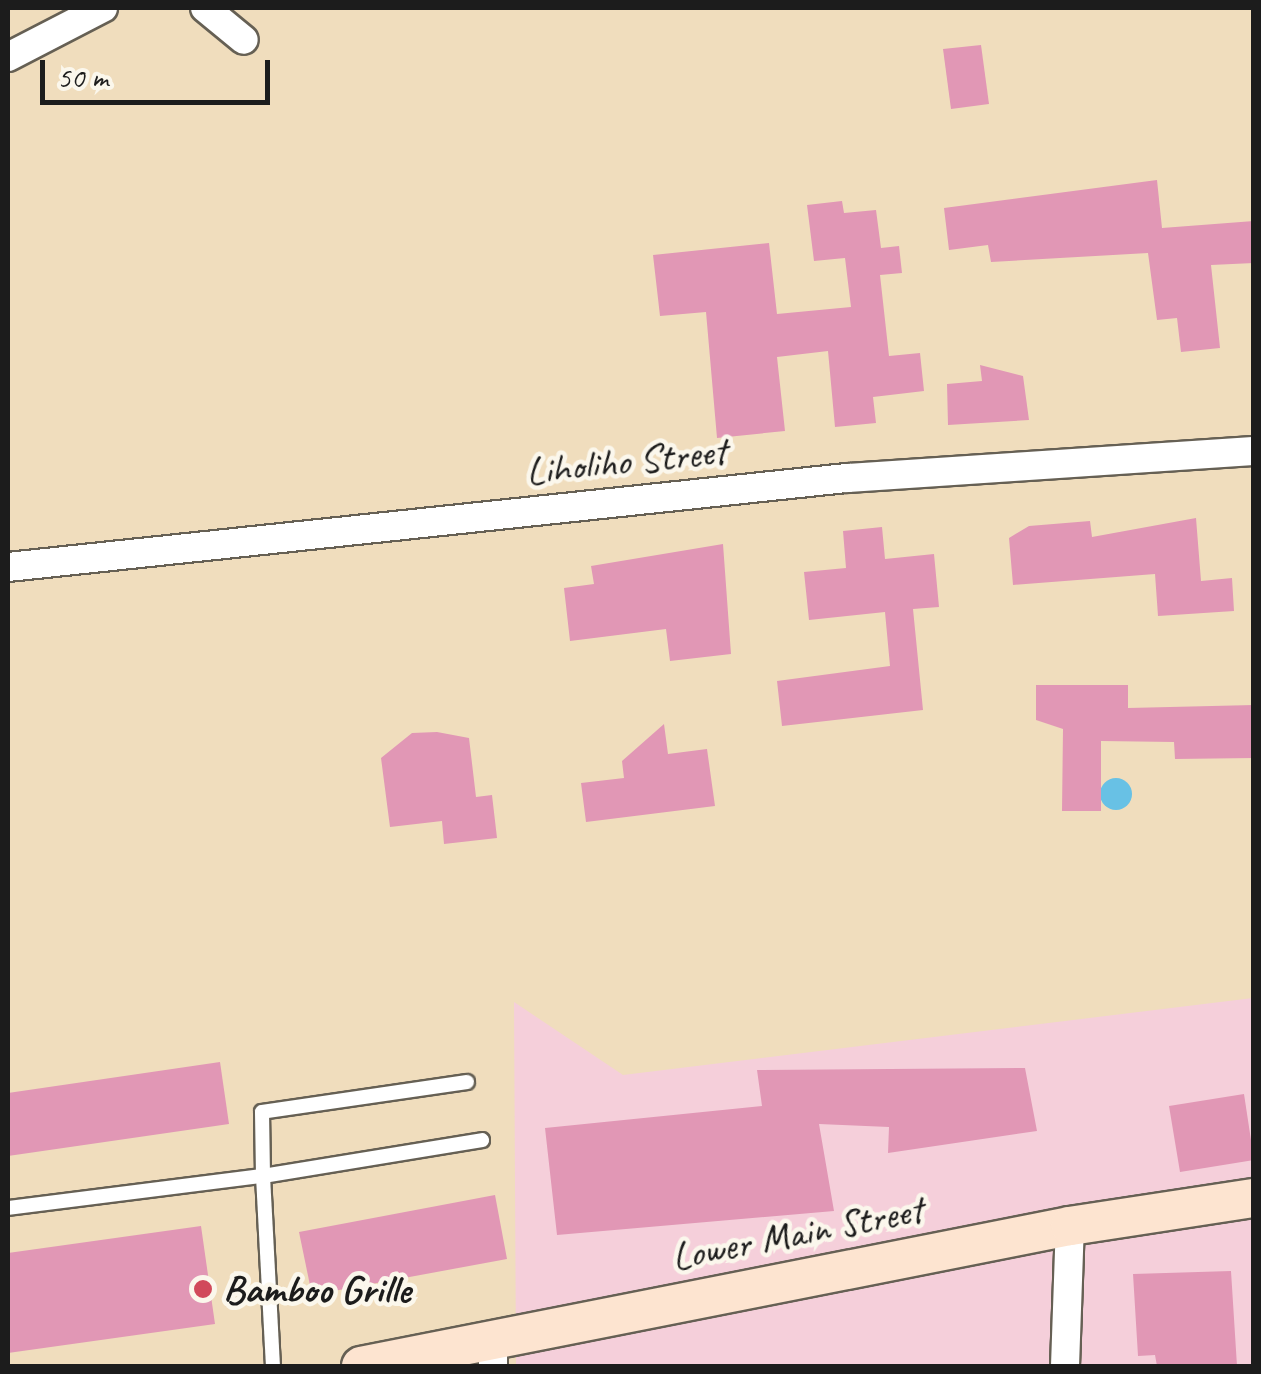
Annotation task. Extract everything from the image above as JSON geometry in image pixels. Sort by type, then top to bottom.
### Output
[{"type":"street","points":[[8,58],[103,8]]},
{"type":"street","points":[[205,8],[244,40]]},
{"type":"street","name":"Liholiho Street","points":[[8,567],[847,478],[1254,450]]},
{"type":"street","name":"Lower Main Street","points":[[360,1366],[493,1354],[1070,1226],[1254,1198]]},
{"type":"street","points":[[1065,1366],[1070,1226]]},
{"type":"lane","points":[[274,1366],[262,1112],[467,1082]]},
{"type":"lane","points":[[8,1208],[263,1176],[482,1140]]},
{"type":"shaded area","points":[[1253,998],[1253,1366],[516,1366],[514,1002],[623,1075]]},
{"type":"water","points":[[1116,778],[1127,783],[1132,794],[1127,805],[1116,810],[1105,805],[1100,794],[1105,783]]},
{"type":"building","points":[[981,45],[989,104],[951,109],[943,49]]},
{"type":"building","points":[[1157,180],[1162,228],[1254,221],[1254,263],[1211,265],[1220,348],[1181,352],[1177,318],[1157,320],[1148,253],[991,262],[988,245],[949,250],[944,208]]},
{"type":"building","points":[[842,201],[844,213],[876,210],[881,248],[899,246],[902,273],[880,275],[889,356],[920,353],[924,391],[873,397],[876,423],[835,427],[828,351],[777,357],[785,431],[717,438],[706,312],[660,316],[653,255],[769,243],[777,314],[851,307],[845,258],[814,261],[807,205]]},
{"type":"building","points":[[980,365],[1023,376],[1029,420],[948,425],[947,384],[982,381]]},
{"type":"building","points":[[1196,518],[1201,581],[1232,578],[1234,611],[1158,616],[1155,574],[1013,585],[1009,538],[1029,526],[1090,521],[1092,537]]},
{"type":"building","points":[[882,527],[885,559],[934,554],[939,607],[913,609],[923,710],[782,726],[777,681],[890,666],[885,612],[809,620],[804,572],[846,568],[843,531]]},
{"type":"building","points":[[723,544],[731,654],[670,661],[666,629],[570,641],[564,588],[594,584],[591,566]]},
{"type":"building","points":[[1036,685],[1128,685],[1128,708],[1254,705],[1254,758],[1175,759],[1174,742],[1101,741],[1101,811],[1062,811],[1063,729],[1036,720]]},
{"type":"building","points":[[664,724],[668,754],[707,749],[715,806],[586,822],[581,783],[624,778],[622,761]]},
{"type":"building","points":[[437,732],[469,738],[476,797],[492,795],[497,838],[444,844],[442,821],[390,827],[381,758],[412,733]]},
{"type":"building","points":[[220,1062],[229,1124],[8,1156],[8,1093]]},
{"type":"building","points":[[1025,1068],[1037,1131],[888,1153],[889,1127],[819,1124],[834,1211],[557,1235],[545,1128],[762,1106],[757,1070]]},
{"type":"building","points":[[1244,1094],[1254,1160],[1180,1172],[1169,1106]]},
{"type":"building","points":[[495,1195],[507,1259],[312,1295],[299,1232]]},
{"type":"building","points":[[201,1226],[215,1324],[8,1353],[8,1253]]},
{"type":"building","points":[[1231,1271],[1237,1366],[1157,1366],[1155,1355],[1138,1356],[1133,1274]]},
{"type":"place","name":"Bamboo Grille","points":[[203,1289]]}]
